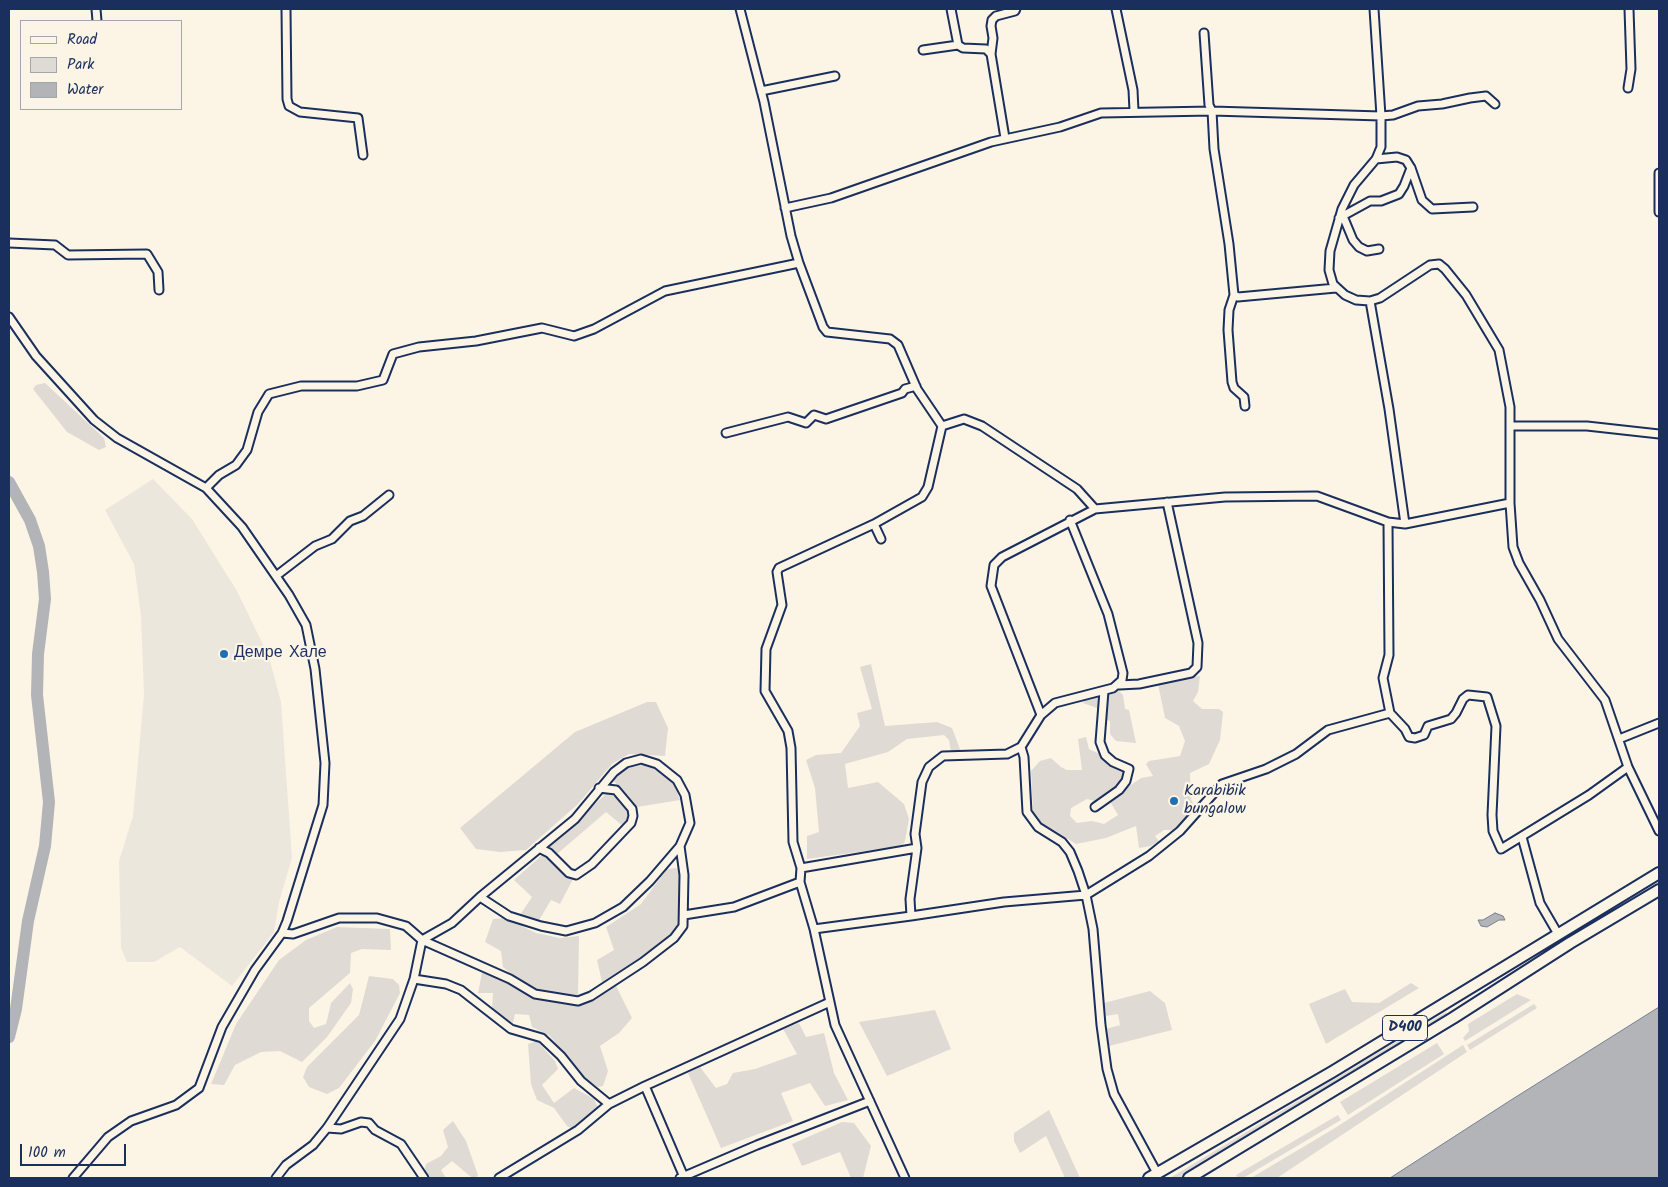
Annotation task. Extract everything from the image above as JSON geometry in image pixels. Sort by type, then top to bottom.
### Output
[{"type":"highway","name":"D400","points":[[1153,1176],[1332,1072],[1659,873]]},
{"type":"highway","name":"D400","points":[[1189,1178],[1453,1018],[1570,943],[1659,890]]},
{"type":"street","points":[[286,9],[287,100],[289,106],[300,112],[358,118],[363,155]]},
{"type":"street","points":[[740,9],[761,90],[785,208],[799,263],[823,327],[827,332],[890,339],[898,345],[904,354],[916,386],[942,426],[928,487],[922,497],[874,524],[779,568],[777,572],[782,605],[766,649],[764,691],[788,731],[791,748],[793,842],[801,868],[800,882],[814,929],[835,1024],[905,1178]]},
{"type":"street","points":[[952,9],[958,45]]},
{"type":"street","points":[[1005,138],[991,54],[993,38],[992,20],[996,16],[1015,11],[1016,9]]},
{"type":"street","points":[[1116,9],[1132,90],[1134,111]]},
{"type":"street","points":[[1336,288],[1329,270],[1330,251],[1354,185],[1376,159],[1381,147],[1381,116],[1374,9]]},
{"type":"street","points":[[1628,9],[1631,69],[1628,88]]},
{"type":"street","points":[[1204,33],[1209,105],[1212,111],[1216,158],[1229,244],[1234,295],[1229,310],[1228,330],[1232,382],[1234,388],[1244,398],[1245,406]]},
{"type":"street","points":[[923,50],[958,45],[962,48],[986,49],[991,54]]},
{"type":"street","points":[[761,90],[835,76]]},
{"type":"street","points":[[785,208],[840,195],[1005,138],[1068,125],[1101,113],[1212,111],[1381,116],[1392,115],[1418,106],[1442,104],[1486,96],[1495,104]]},
{"type":"street","points":[[1376,159],[1397,157],[1406,160],[1427,206],[1443,209],[1474,207]]},
{"type":"street","points":[[1341,217],[1364,204],[1398,194],[1404,186],[1411,168]]},
{"type":"street","points":[[1659,173],[1659,212]]},
{"type":"street","points":[[1341,217],[1353,240],[1359,247],[1367,250],[1379,249]]},
{"type":"street","points":[[9,243],[54,245],[68,255],[147,254],[158,272],[159,290]]},
{"type":"street","points":[[206,488],[219,475],[236,465],[247,450],[258,412],[269,394],[301,386],[357,386],[383,380],[393,354],[419,346],[476,341],[542,328],[574,336],[594,329],[665,292],[799,263]]},
{"type":"street","points":[[1234,295],[1238,297],[1336,288],[1356,300],[1370,301],[1380,298],[1430,265],[1439,264],[1466,295],[1499,350],[1511,426],[1510,503],[1513,547],[1519,564],[1540,600],[1558,639],[1605,700],[1628,767],[1659,831]]},
{"type":"street","points":[[1370,301],[1405,524]]},
{"type":"street","points":[[9,317],[36,356],[94,420],[117,438],[206,488],[242,526],[306,625],[315,669],[325,763],[323,806],[282,933],[256,970],[222,1027],[199,1088],[176,1105],[131,1122],[108,1137],[74,1178]]},
{"type":"street","points":[[726,434],[788,417],[806,423],[814,414],[826,418],[902,393],[905,388],[916,386]]},
{"type":"street","points":[[942,426],[964,419],[982,426],[1077,489],[1095,509]]},
{"type":"street","points":[[1511,426],[1587,426],[1659,434]]},
{"type":"street","points":[[276,576],[315,546],[332,539],[350,522],[363,516],[389,495]]},
{"type":"street","points":[[1041,715],[991,586],[991,574],[994,564],[1002,557],[1070,520],[1095,509],[1225,497],[1318,496],[1388,522],[1405,524],[1510,503]]},
{"type":"street","points":[[911,916],[910,899],[917,848],[915,834],[922,782],[929,766],[943,756],[1007,754],[1021,747],[1041,715],[1055,703],[1104,691],[1119,685],[1139,684],[1191,673],[1197,667],[1198,643],[1167,502]]},
{"type":"street","points":[[1070,520],[1108,614],[1122,673],[1119,685]]},
{"type":"street","points":[[1388,522],[1389,655],[1383,678],[1390,713],[1405,729],[1409,737],[1415,738],[1424,735],[1428,726],[1450,719],[1456,713],[1463,699],[1468,695],[1480,694],[1486,697],[1491,705],[1496,732],[1493,831],[1501,849],[1589,795],[1628,767]]},
{"type":"street","points":[[874,524],[881,539]]},
{"type":"street","points":[[1095,807],[1119,790],[1126,781],[1130,769],[1113,762],[1105,755],[1100,742],[1104,691]]},
{"type":"street","points":[[814,929],[1004,902],[1086,895],[1150,856],[1186,825],[1222,784],[1266,769],[1296,754],[1328,730],[1390,713]]},
{"type":"street","points":[[1619,739],[1659,724]]},
{"type":"street","points":[[1021,747],[1024,757],[1027,812],[1038,827],[1062,842],[1070,852],[1086,895],[1096,952],[1101,1025],[1107,1069],[1114,1094],[1153,1176]]},
{"type":"street","points":[[276,1178],[286,1165],[313,1145],[327,1128],[400,1019],[414,979],[422,940],[452,923],[480,897],[575,819],[599,788],[614,772],[626,763],[640,759],[657,764],[677,780],[685,795],[690,823],[680,846],[650,881],[623,907],[595,923],[566,931],[541,926],[509,916],[480,897]]},
{"type":"street","points":[[539,848],[549,853],[569,873],[576,875],[592,864],[631,823],[633,816],[632,809],[616,790],[599,788]]},
{"type":"street","points":[[1522,837],[1540,903],[1558,934]]},
{"type":"street","points":[[282,933],[293,934],[338,918],[377,918],[406,926],[422,940],[510,979],[535,994],[578,1001],[591,996],[643,962],[674,938],[683,926],[684,875],[680,846]]},
{"type":"street","points":[[801,868],[917,848]]},
{"type":"street","points":[[684,915],[734,907],[800,882]]},
{"type":"street","points":[[414,979],[446,984],[461,990],[511,1029],[542,1038],[582,1081],[609,1104]]},
{"type":"street","points":[[499,1178],[578,1130],[609,1104],[830,1002]]},
{"type":"street","points":[[645,1086],[682,1177],[870,1101]]},
{"type":"street","points":[[327,1128],[341,1129],[361,1122],[369,1123],[375,1130],[401,1144],[424,1178]]},
{"type":"shaded area","points":[[153,479],[192,519],[237,591],[269,657],[281,702],[292,858],[279,902],[274,932],[232,986],[180,947],[154,962],[127,962],[121,948],[119,861],[133,816],[144,695],[141,616],[134,564],[105,510]]},
{"type":"green space","points":[[45,383],[104,438],[106,447],[99,450],[67,432],[33,389],[36,385]]},
{"type":"green space","points":[[871,664],[885,726],[937,722],[952,728],[961,752],[951,752],[949,740],[944,735],[907,739],[888,752],[845,764],[848,788],[878,782],[904,804],[909,819],[905,841],[902,846],[807,859],[807,836],[819,832],[815,788],[806,760],[816,755],[841,753],[860,726],[857,713],[872,709],[860,667]]},
{"type":"green space","points":[[1200,676],[1198,692],[1193,701],[1202,709],[1219,709],[1223,712],[1220,740],[1209,764],[1190,773],[1191,799],[1194,805],[1189,815],[1173,830],[1164,830],[1155,836],[1159,841],[1151,846],[1139,848],[1136,826],[1106,838],[1076,844],[1037,820],[1033,813],[1031,771],[1040,761],[1051,758],[1067,770],[1082,770],[1078,739],[1086,737],[1089,749],[1102,755],[1108,766],[1124,771],[1124,779],[1117,788],[1095,801],[1087,799],[1071,808],[1070,816],[1077,823],[1092,821],[1104,824],[1118,815],[1109,800],[1141,778],[1153,776],[1146,764],[1149,761],[1180,756],[1185,741],[1179,726],[1165,718],[1158,684]]},
{"type":"green space","points":[[1119,691],[1123,695],[1125,709],[1129,710],[1136,743],[1116,741],[1110,734],[1110,721],[1104,719],[1105,711],[1083,703],[1084,700]]},
{"type":"green space","points":[[647,702],[656,702],[668,728],[665,756],[629,754],[612,764],[578,804],[526,850],[500,852],[476,849],[460,828],[575,732]]},
{"type":"green space","points":[[639,764],[655,769],[673,782],[680,800],[637,807],[612,779],[628,768]]},
{"type":"green space","points":[[606,794],[613,794],[630,812],[630,818],[624,827],[606,812],[557,854],[548,845]]},
{"type":"green space","points":[[543,854],[573,879],[560,904],[551,900],[538,922],[520,915],[532,897],[514,880]]},
{"type":"green space","points":[[676,868],[680,872],[678,924],[670,938],[602,982],[597,960],[614,950],[606,927],[641,904],[667,869]]},
{"type":"green space","points":[[505,918],[536,933],[560,938],[579,936],[578,996],[534,989],[513,976],[503,967],[501,951],[485,942],[493,919]]},
{"type":"green space","points":[[337,927],[390,929],[391,950],[362,949],[351,953],[350,973],[309,1008],[309,1021],[314,1028],[326,1024],[331,1003],[350,983],[353,989],[351,1003],[327,1037],[302,1062],[280,1051],[261,1052],[235,1065],[224,1085],[211,1084],[236,1024],[279,960],[306,940]]},
{"type":"green space","points":[[482,973],[503,978],[531,996],[583,1004],[616,986],[632,1018],[619,1033],[600,1046],[608,1071],[603,1086],[598,1087],[581,1076],[550,1036],[532,1027],[529,1015],[515,1014],[513,1023],[492,1010],[493,993],[478,993]]},
{"type":"green space","points":[[369,976],[393,979],[399,985],[400,993],[375,1041],[339,1088],[327,1094],[309,1087],[303,1077],[307,1067],[359,1015]]},
{"type":"green space","points":[[1411,983],[1419,988],[1326,1044],[1309,1004],[1345,989],[1352,1002],[1379,1003]]},
{"type":"green space","points":[[1150,991],[1165,1003],[1172,1030],[1109,1046],[1106,1029],[1120,1025],[1118,1014],[1106,1016],[1104,1003]]},
{"type":"green space","points":[[1517,994],[1531,1000],[1465,1041],[1463,1038],[1469,1031],[1468,1024]]},
{"type":"green space","points":[[1534,1004],[1537,1008],[1470,1050],[1467,1045]]},
{"type":"green space","points":[[935,1010],[951,1049],[887,1076],[859,1022]]},
{"type":"green space","points":[[1446,1012],[1449,1017],[1181,1178],[1170,1178]]},
{"type":"green space","points":[[799,1023],[806,1037],[824,1033],[834,1073],[848,1100],[825,1106],[810,1083],[781,1093],[793,1121],[721,1148],[688,1073],[700,1067],[716,1088],[727,1084],[733,1073],[755,1069],[797,1054],[783,1029]]},
{"type":"green space","points":[[537,1041],[555,1061],[558,1069],[542,1085],[554,1103],[574,1088],[594,1099],[599,1109],[573,1129],[567,1126],[554,1108],[537,1100],[531,1084],[528,1044]]},
{"type":"green space","points":[[1437,1043],[1444,1054],[1348,1115],[1340,1102]]},
{"type":"green space","points":[[1463,1045],[1467,1052],[1277,1178],[1251,1178],[1335,1128]]},
{"type":"green space","points":[[1049,1110],[1080,1178],[1065,1178],[1046,1136],[1020,1153],[1014,1141],[1014,1133]]},
{"type":"green space","points":[[1338,1115],[1341,1120],[1243,1178],[1238,1178],[1236,1175]]},
{"type":"green space","points":[[453,1121],[466,1141],[478,1175],[476,1178],[471,1177],[452,1161],[441,1170],[446,1178],[427,1178],[424,1173],[426,1164],[441,1156],[448,1147],[443,1130]]},
{"type":"green space","points":[[842,1122],[854,1123],[871,1146],[863,1178],[851,1178],[840,1152],[802,1166],[792,1144]]},
{"type":"water","points":[[1495,913],[1503,916],[1505,920],[1499,920],[1487,927],[1481,926],[1478,920],[1483,920]]},
{"type":"water","points":[[1659,1007],[1659,1178],[1390,1178],[1511,1100]]},
{"type":"waterway","points":[[9,482],[30,520],[39,546],[43,572],[45,599],[38,654],[37,695],[49,802],[45,846],[28,921],[16,1009],[9,1037]]},
{"type":"place","name":"Демре Хале","points":[[224,654]]},
{"type":"place","name":"Karabibik bungalow","points":[[1174,801]]}]
